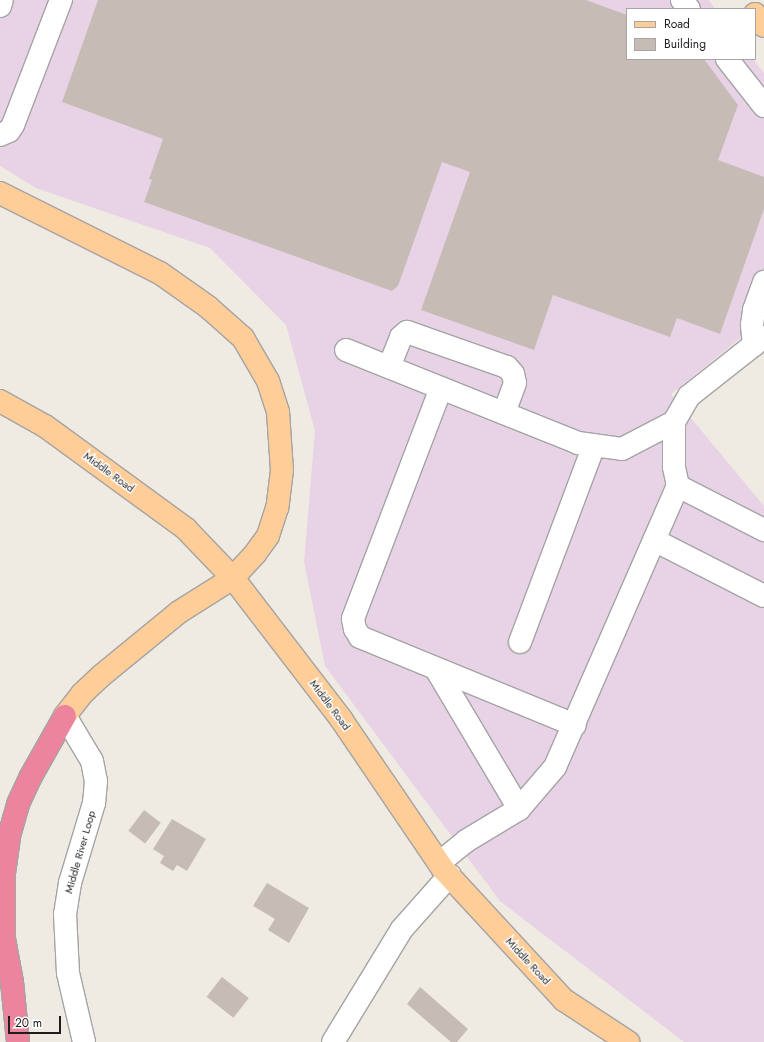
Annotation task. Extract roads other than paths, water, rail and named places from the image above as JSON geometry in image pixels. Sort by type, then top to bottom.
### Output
[{"type":"highway","points":[[17,1042],[12,982],[4,939],[4,873],[18,804],[66,716]]},
{"type":"highway","points":[[0,989],[17,1042]]},
{"type":"main road","points":[[744,0],[750,8]]},
{"type":"main road","points":[[756,15],[764,26]]},
{"type":"main road","points":[[0,193],[160,273],[208,307],[243,338],[268,381],[278,412],[282,470],[277,508],[268,536],[255,554],[233,578],[179,612],[101,676],[82,694],[66,716]]},
{"type":"main road","name":"Middle Road","points":[[0,401],[45,426],[186,529],[233,578],[341,719],[444,869],[564,1000],[628,1042]]},
{"type":"street","points":[[0,6],[2,0]]},
{"type":"street","points":[[0,135],[9,132],[13,125],[61,0]]},
{"type":"street","points":[[682,0],[688,8]]},
{"type":"street","points":[[728,60],[764,106]]},
{"type":"street","points":[[333,1042],[402,929],[444,869],[466,841],[520,809],[555,767],[575,725],[678,486],[674,467],[674,422],[689,396],[759,341],[752,325],[754,310],[764,282]]},
{"type":"street","points":[[389,367],[401,336],[407,332],[507,367],[513,374],[516,383],[504,413]]},
{"type":"street","points":[[346,350],[578,443],[622,449],[674,422]]},
{"type":"street","points":[[441,388],[353,619],[360,637],[575,725]]},
{"type":"street","points":[[520,642],[594,445]]},
{"type":"street","points":[[678,486],[764,530]]},
{"type":"street","points":[[654,540],[764,596]]},
{"type":"street","points":[[436,669],[520,809]]},
{"type":"street","name":"Middle River Loop","points":[[66,716],[92,761],[96,781],[94,803],[70,883],[65,914],[68,973],[84,1042]]}]
